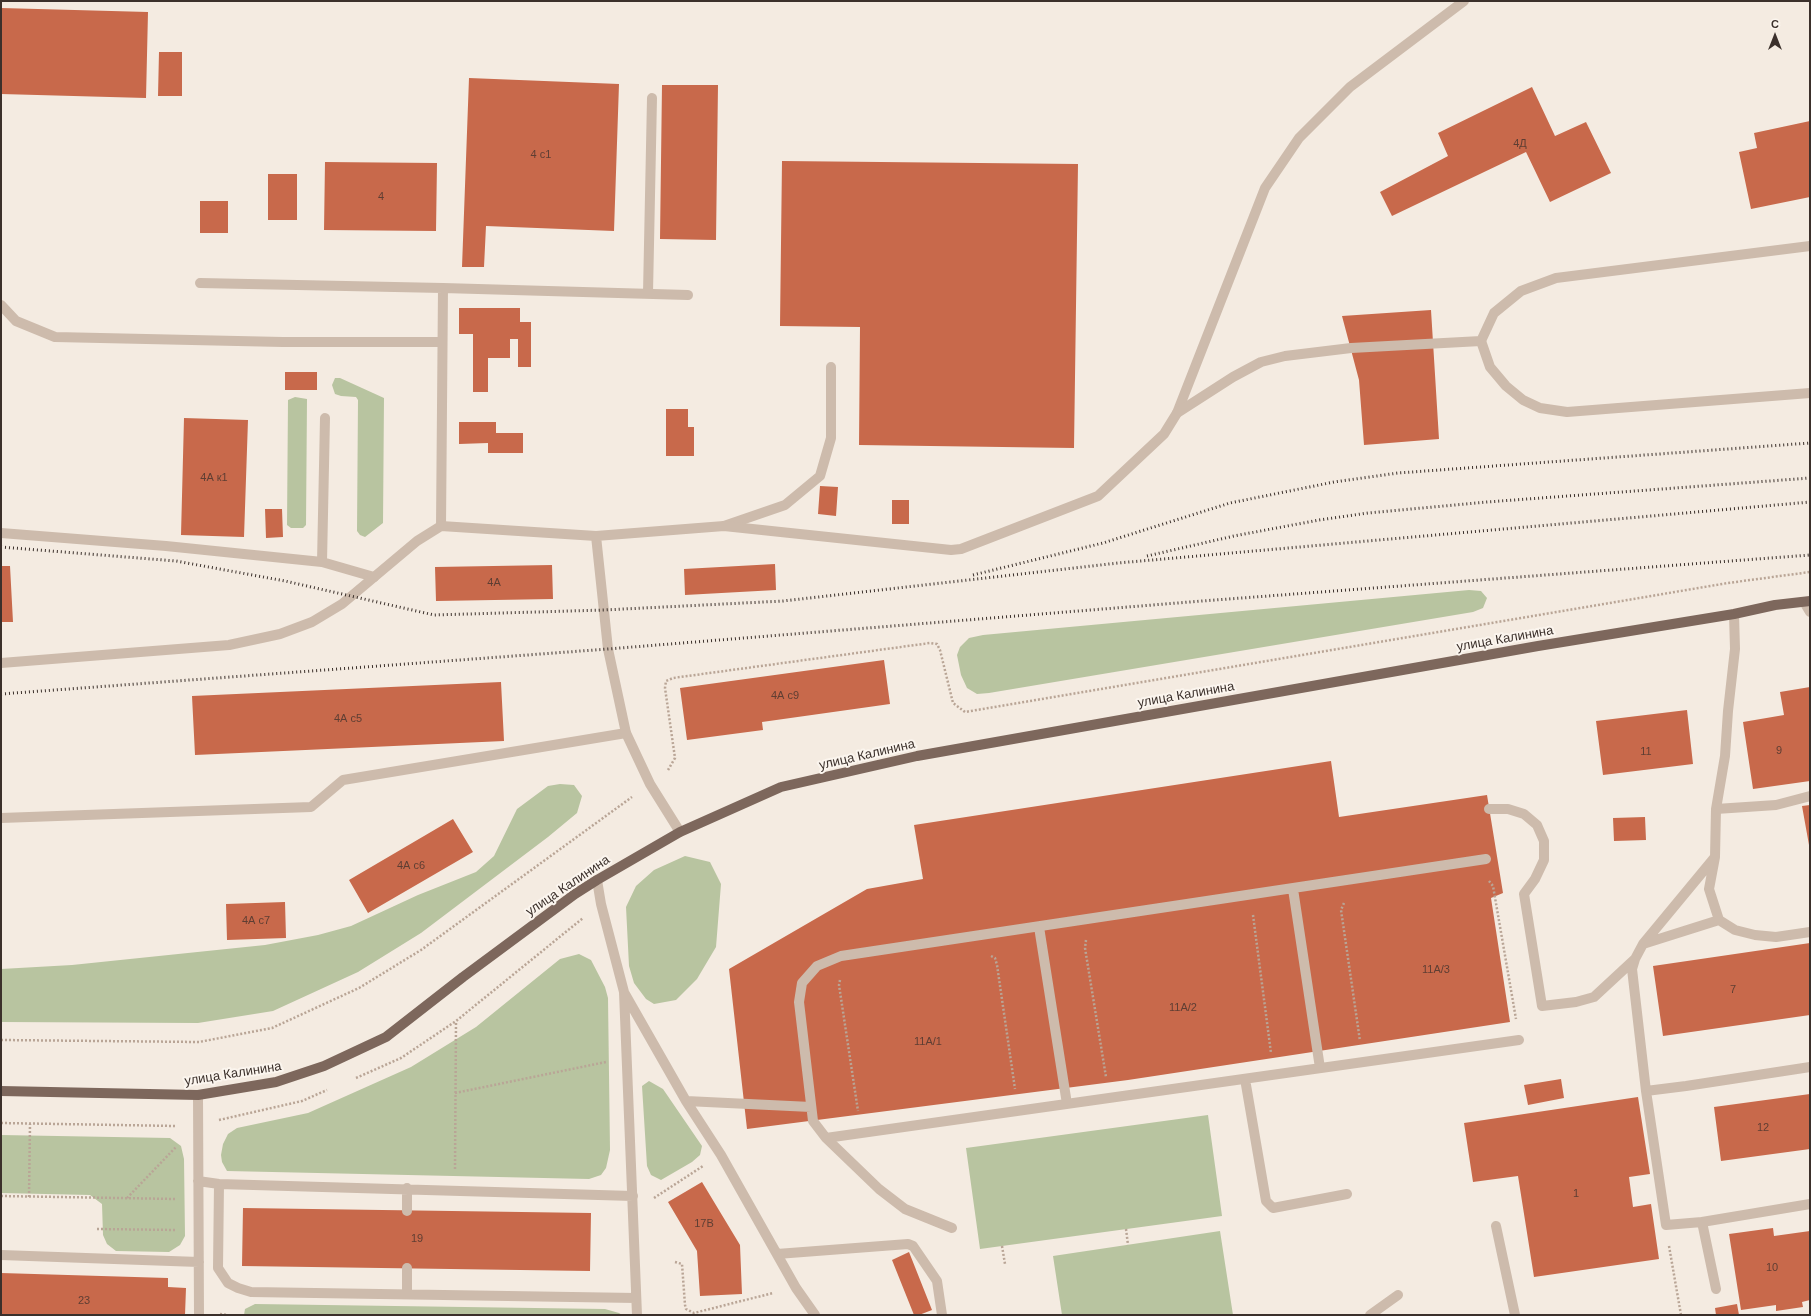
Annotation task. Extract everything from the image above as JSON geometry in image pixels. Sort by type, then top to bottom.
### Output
[{"type":"main road","name":"улица Калинина","points":[[1,1092],[198,1095],[276,1082],[324,1066],[386,1037],[463,977],[575,894],[597,880],[680,832],[780,787],[917,756],[1538,646],[1734,614],[1775,605],[1807,601]]},
{"type":"street","points":[[1,663],[229,645],[280,634],[312,622],[342,604],[417,541],[441,526],[596,536],[724,526],[951,550],[961,549],[1098,496],[1164,434],[1177,413],[1265,188],[1299,138],[1350,87],[1464,1]]},
{"type":"street","points":[[648,293],[652,98]]},
{"type":"street","points":[[1810,246],[1556,278],[1521,291],[1494,313],[1481,341],[1490,367],[1506,386],[1523,400],[1540,408],[1567,412],[1810,393]]},
{"type":"street","points":[[200,283],[688,295]]},
{"type":"street","points":[[441,526],[443,288]]},
{"type":"street","points":[[1,305],[16,321],[55,337],[283,342],[442,342]]},
{"type":"street","points":[[1177,413],[1233,377],[1261,362],[1285,356],[1351,348],[1481,341]]},
{"type":"street","points":[[724,526],[785,504],[820,476],[831,438],[831,366]]},
{"type":"street","points":[[322,562],[325,418]]},
{"type":"street","points":[[1,533],[166,546],[322,562],[374,577]]},
{"type":"street","points":[[596,536],[608,649],[626,733],[650,784],[680,832]]},
{"type":"street","points":[[1807,601],[1810,612]]},
{"type":"street","points":[[1734,614],[1735,649],[1728,711],[1725,756],[1716,809],[1715,857],[1709,889],[1719,920],[1735,930],[1755,935],[1776,937],[1810,932]]},
{"type":"street","points":[[1,818],[312,807],[343,780],[626,733]]},
{"type":"street","points":[[1716,809],[1776,805],[1810,796]]},
{"type":"street","points":[[1490,809],[1508,809],[1524,814],[1537,825],[1544,841],[1544,860],[1535,879],[1524,894],[1542,1006],[1576,1002],[1594,997],[1635,959]]},
{"type":"street","points":[[1715,857],[1643,944],[1635,959],[1632,969],[1646,1091],[1666,1225],[1702,1222],[1810,1204]]},
{"type":"street","points":[[952,1228],[905,1209],[879,1189],[826,1138],[813,1120],[799,1002],[802,982],[817,966],[841,956],[1486,859]]},
{"type":"street","points":[[597,880],[601,904],[624,992],[637,1315]]},
{"type":"street","points":[[1293,889],[1320,1068]]},
{"type":"street","points":[[1643,944],[1719,920]]},
{"type":"street","points":[[1039,927],[1067,1104]]},
{"type":"street","points":[[624,992],[686,1101],[720,1155],[796,1288],[814,1315]]},
{"type":"street","points":[[826,1138],[1520,1040]]},
{"type":"street","points":[[1646,1091],[1810,1067]]},
{"type":"street","points":[[1245,1078],[1266,1201],[1273,1208],[1347,1194]]},
{"type":"street","points":[[198,1095],[199,1315]]},
{"type":"street","points":[[686,1101],[811,1107]]},
{"type":"street","points":[[198,1181],[219,1184],[407,1188],[632,1196]]},
{"type":"street","points":[[219,1184],[218,1268],[228,1283],[251,1292],[636,1298]]},
{"type":"street","points":[[407,1188],[407,1211]]},
{"type":"street","points":[[1702,1222],[1716,1289]]},
{"type":"street","points":[[1496,1226],[1515,1315]]},
{"type":"street","points":[[777,1254],[908,1244],[913,1246],[937,1280],[942,1315]]},
{"type":"street","points":[[1,1255],[199,1262]]},
{"type":"street","points":[[407,1268],[407,1294]]},
{"type":"street","points":[[1370,1315],[1398,1295]]},
{"type":"path","points":[[1482,882],[1490,881],[1493,886],[1520,1040]]},
{"type":"path","points":[[1349,900],[1343,903],[1342,910],[1363,1062]]},
{"type":"path","points":[[1251,912],[1254,918],[1274,1074]]},
{"type":"path","points":[[1091,934],[1086,940],[1085,948],[1109,1097]]},
{"type":"path","points":[[989,955],[995,958],[997,965],[1018,1110]]},
{"type":"path","points":[[840,977],[839,985],[861,1134]]},
{"type":"path","points":[[455,1190],[456,1021]]},
{"type":"path","points":[[455,1093],[627,1058]]},
{"type":"path","points":[[28,1197],[30,1124]]},
{"type":"path","points":[[126,1199],[176,1147]]},
{"type":"path","points":[[652,1200],[720,1155]]},
{"type":"path","points":[[1,1196],[198,1199]]},
{"type":"path","points":[[1666,1225],[1681,1315]]},
{"type":"path","points":[[97,1229],[198,1230]]},
{"type":"path","points":[[1126,1229],[1128,1245]]},
{"type":"path","points":[[1002,1246],[1005,1264]]},
{"type":"path","points":[[675,1262],[682,1264],[686,1309],[694,1312],[796,1288]]},
{"type":"green space","points":[[335,378],[340,378],[384,398],[383,523],[365,537],[360,535],[357,531],[358,400],[356,397],[335,394],[332,385]]},
{"type":"green space","points":[[295,397],[307,399],[306,525],[303,528],[291,528],[287,525],[288,400]]},
{"type":"green space","points":[[1469,590],[1481,591],[1487,598],[1483,608],[1473,612],[989,693],[977,694],[967,688],[961,675],[957,655],[960,647],[969,638],[983,635]]},
{"type":"green space","points":[[560,784],[574,785],[582,796],[577,813],[548,837],[421,933],[358,972],[273,1011],[198,1023],[1,1022],[1,969],[72,965],[265,945],[318,935],[351,926],[418,895],[476,872],[494,856],[517,809],[548,786]]},
{"type":"green space","points":[[685,856],[710,862],[721,884],[716,947],[697,979],[676,1000],[654,1004],[646,999],[634,983],[629,966],[626,907],[636,886],[654,870]]},
{"type":"green space","points":[[579,954],[591,960],[605,987],[608,998],[610,1150],[606,1168],[601,1175],[589,1179],[227,1171],[222,1162],[221,1155],[223,1144],[228,1134],[237,1128],[308,1113],[411,1067],[476,1027],[560,959]]},
{"type":"green space","points":[[649,1081],[663,1089],[702,1146],[700,1155],[692,1162],[661,1180],[651,1175],[647,1166],[642,1086]]},
{"type":"green space","points":[[1208,1115],[1222,1216],[980,1249],[966,1148]]},
{"type":"green space","points":[[1,1135],[170,1138],[181,1146],[184,1159],[185,1236],[180,1245],[169,1252],[116,1251],[107,1244],[103,1235],[102,1204],[90,1195],[1,1193]]},
{"type":"green space","points":[[1220,1231],[1233,1315],[1062,1315],[1053,1256]]},
{"type":"green space","points":[[255,1304],[605,1309],[622,1315],[244,1315],[245,1309]]},
{"type":"building","points":[[1,8],[148,12],[146,98],[1,94]]},
{"type":"building","points":[[159,52],[182,52],[182,96],[158,96]]},
{"type":"building","points":[[469,78],[619,84],[614,231],[486,226],[484,267],[462,267]]},
{"type":"building","points":[[662,85],[718,85],[716,240],[660,239]]},
{"type":"building","points":[[1532,87],[1555,136],[1586,122],[1611,173],[1550,202],[1526,152],[1392,216],[1380,192],[1448,156],[1438,133]]},
{"type":"building","points":[[1810,121],[1810,197],[1751,209],[1739,152],[1757,148],[1754,133]]},
{"type":"building","points":[[782,161],[1078,164],[1074,448],[859,445],[860,327],[780,326]]},
{"type":"building","points":[[325,162],[437,163],[436,231],[324,230]]},
{"type":"building","points":[[268,174],[297,174],[297,220],[268,220]]},
{"type":"building","points":[[200,201],[228,201],[228,233],[200,233]]},
{"type":"building","points":[[459,308],[520,308],[520,322],[531,322],[531,367],[518,367],[518,339],[510,339],[510,358],[488,358],[488,392],[473,392],[473,334],[459,334]]},
{"type":"building","points":[[1431,310],[1439,439],[1364,445],[1359,380],[1342,316]]},
{"type":"building","points":[[285,372],[317,372],[317,390],[285,390]]},
{"type":"building","points":[[666,409],[688,409],[688,427],[694,427],[694,456],[666,456]]},
{"type":"building","points":[[184,418],[248,420],[244,537],[181,535]]},
{"type":"building","points":[[459,422],[496,422],[496,433],[523,433],[523,453],[488,453],[488,443],[459,444]]},
{"type":"building","points":[[820,486],[838,487],[836,516],[818,514]]},
{"type":"building","points":[[892,500],[909,500],[909,524],[892,524]]},
{"type":"building","points":[[265,509],[282,509],[283,537],[266,538]]},
{"type":"building","points":[[775,564],[776,590],[685,595],[684,569]]},
{"type":"building","points":[[552,565],[553,599],[436,601],[435,567]]},
{"type":"building","points":[[1,566],[10,566],[13,622],[1,622]]},
{"type":"building","points":[[884,660],[890,704],[762,722],[763,730],[687,740],[680,688]]},
{"type":"building","points":[[501,682],[504,741],[195,755],[192,696]]},
{"type":"building","points":[[1810,687],[1810,781],[1753,789],[1743,722],[1784,715],[1780,692]]},
{"type":"building","points":[[1687,710],[1693,764],[1603,775],[1596,721]]},
{"type":"building","points":[[1331,761],[1339,817],[1487,795],[1503,893],[1491,898],[1510,1022],[1128,1080],[747,1129],[729,969],[867,889],[923,879],[914,825]]},
{"type":"building","points":[[1810,805],[1810,845],[1809,845],[1802,806]]},
{"type":"building","points":[[1645,817],[1646,840],[1614,841],[1613,818]]},
{"type":"building","points":[[453,819],[473,852],[368,913],[349,880]]},
{"type":"building","points":[[285,902],[286,938],[227,940],[226,904]]},
{"type":"building","points":[[1810,943],[1810,1015],[1663,1036],[1653,966]]},
{"type":"building","points":[[1561,1079],[1564,1098],[1528,1105],[1524,1085]]},
{"type":"building","points":[[1810,1094],[1810,1149],[1721,1161],[1714,1107]]},
{"type":"building","points":[[1638,1097],[1650,1174],[1629,1177],[1633,1207],[1651,1204],[1659,1259],[1534,1277],[1518,1176],[1473,1182],[1464,1123]]},
{"type":"building","points":[[702,1182],[740,1245],[742,1294],[700,1296],[697,1251],[668,1202]]},
{"type":"building","points":[[243,1208],[591,1213],[590,1271],[242,1266]]},
{"type":"building","points":[[1773,1228],[1774,1236],[1810,1231],[1810,1300],[1802,1302],[1803,1307],[1776,1311],[1776,1305],[1741,1310],[1729,1234]]},
{"type":"building","points":[[909,1252],[932,1310],[919,1315],[914,1315],[892,1260]]},
{"type":"building","points":[[1,1273],[168,1278],[168,1287],[186,1288],[185,1315],[1,1315]]},
{"type":"building","points":[[1737,1304],[1739,1315],[1716,1315],[1715,1308]]},
{"type":"railway","points":[[973,575],[1103,543],[1230,503],[1334,482],[1398,473],[1810,443]]},
{"type":"railway","points":[[1147,556],[1234,536],[1319,520],[1368,513],[1487,502],[1810,478]]},
{"type":"railway","points":[[1,547],[176,561],[285,581],[434,615],[604,610],[783,601],[1118,563],[1810,502]]},
{"type":"railway","points":[[1,694],[608,649],[1202,601],[1810,555]]}]
